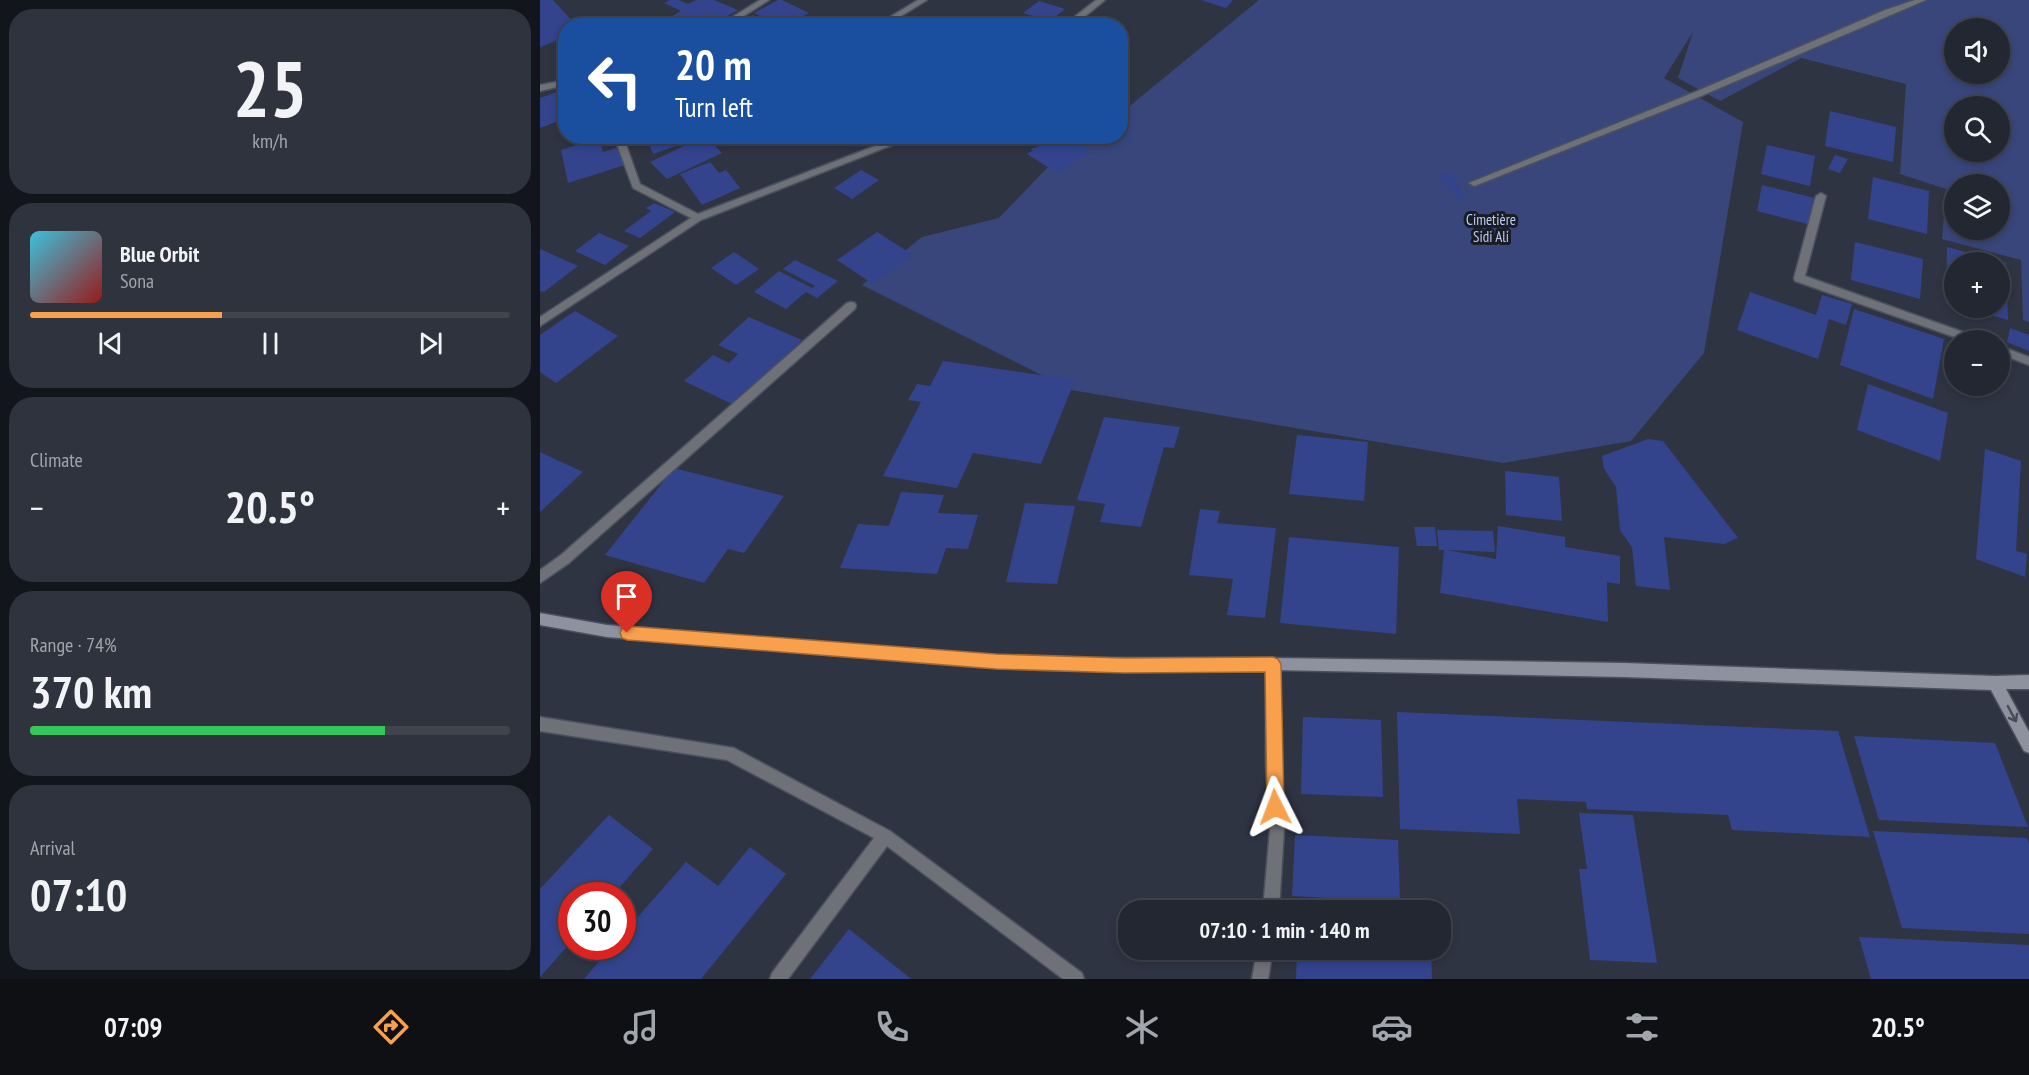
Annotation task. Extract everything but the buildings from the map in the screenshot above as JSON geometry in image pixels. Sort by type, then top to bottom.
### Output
[{"type":"main road","points":[[540,619],[607,631],[978,661],[1124,666],[1273,664],[1613,670],[1995,683],[2029,682]]},
{"type":"main road","points":[[1995,683],[2029,746]]},
{"type":"street","points":[[735,18],[765,0]]},
{"type":"street","points":[[893,18],[923,0]]},
{"type":"street","points":[[1077,18],[1101,0]]},
{"type":"street","points":[[1474,183],[1698,94],[1888,12],[1922,0]]},
{"type":"street","points":[[540,88],[558,84]]},
{"type":"street","points":[[621,144],[636,186],[698,218]]},
{"type":"street","points":[[540,322],[698,218],[890,144]]},
{"type":"street","points":[[1821,196],[1799,278],[1945,330]]},
{"type":"street","points":[[540,577],[565,559],[852,306]]},
{"type":"street","points":[[2010,354],[2029,361]]},
{"type":"street","points":[[1272,900],[1277,829],[1273,765],[1273,664]]},
{"type":"street","points":[[540,724],[729,753],[885,836],[1076,979]]},
{"type":"street","points":[[778,979],[885,836]]},
{"type":"street","points":[[1260,979],[1263,960]]},
{"type":"green space","name":"Cimetière Sidi Ali","points":[[1259,0],[2029,0],[2029,322],[2023,320],[2021,260],[2010,257],[2010,252],[1991,252],[1946,240],[2010,240],[2010,174],[1944,174],[1944,188],[1900,174],[1906,84],[1801,58],[1720,101],[1678,78],[1693,32],[1664,78],[1743,122],[1704,353],[1631,441],[1503,463],[1071,390],[862,285],[922,237],[999,218],[1049,166],[1031,149],[1044,144],[1128,144],[1128,107]]},
{"type":"green space","name":"Cimetière Sidi Ali","points":[[1944,214],[1944,240],[1942,239]]},
{"type":"route","points":[[627,633],[996,662],[1124,666],[1273,664],[1275,807]]}]
